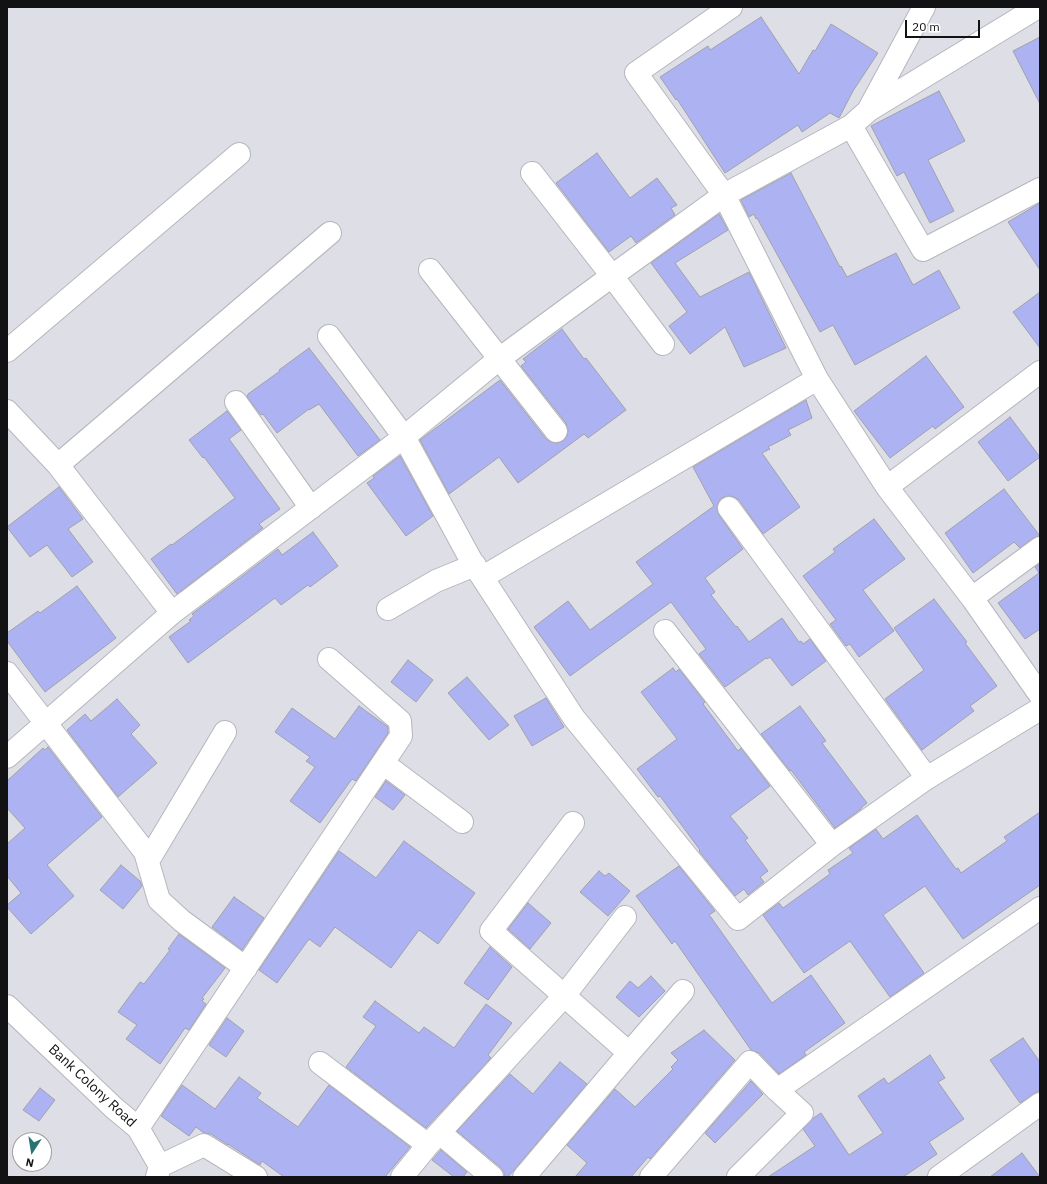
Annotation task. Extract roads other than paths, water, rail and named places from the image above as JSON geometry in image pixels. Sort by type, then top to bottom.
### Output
[{"type":"street","points":[[731,7],[636,73],[724,195],[817,379],[887,487],[972,598],[1040,695]]},
{"type":"street","points":[[869,110],[924,7]]},
{"type":"street","points":[[7,758],[172,613],[404,437],[499,359],[612,276],[724,195],[851,126],[869,110],[1038,7]]},
{"type":"street","points":[[851,126],[923,250],[1040,189]]},
{"type":"street","points":[[7,351],[239,154]]},
{"type":"street","points":[[532,173],[663,344]]},
{"type":"street","points":[[58,465],[330,233]]},
{"type":"street","points":[[430,270],[556,431]]},
{"type":"street","points":[[329,336],[404,437],[479,571],[574,718],[738,918],[832,845],[927,778],[1040,709]]},
{"type":"street","points":[[887,487],[1040,372]]},
{"type":"street","points":[[388,609],[436,581],[479,571],[817,379]]},
{"type":"street","points":[[236,402],[311,508]]},
{"type":"street","points":[[7,411],[58,465],[172,613]]},
{"type":"street","points":[[729,508],[927,778]]},
{"type":"street","points":[[972,598],[1040,548]]},
{"type":"street","points":[[665,631],[832,845]]},
{"type":"street","points":[[138,1128],[401,736],[400,720],[329,659]]},
{"type":"street","points":[[7,673],[144,852],[159,900],[182,921],[246,968]]},
{"type":"street","points":[[148,861],[225,732]]},
{"type":"street","points":[[383,763],[462,822]]},
{"type":"street","points":[[573,823],[491,931],[629,1053]]},
{"type":"street","points":[[777,1090],[1040,908]]},
{"type":"street","points":[[402,1177],[434,1139],[564,996],[625,917]]},
{"type":"street","points":[[524,1177],[683,991]]},
{"type":"street","name":"Bank Colony Road","points":[[7,1006],[114,1108],[138,1128],[158,1171]]},
{"type":"street","points":[[651,1177],[750,1062],[802,1113],[738,1177]]},
{"type":"street","points":[[320,1063],[492,1177]]},
{"type":"street","points":[[939,1177],[1040,1104]]},
{"type":"street","points":[[158,1171],[204,1145],[256,1177]]}]
